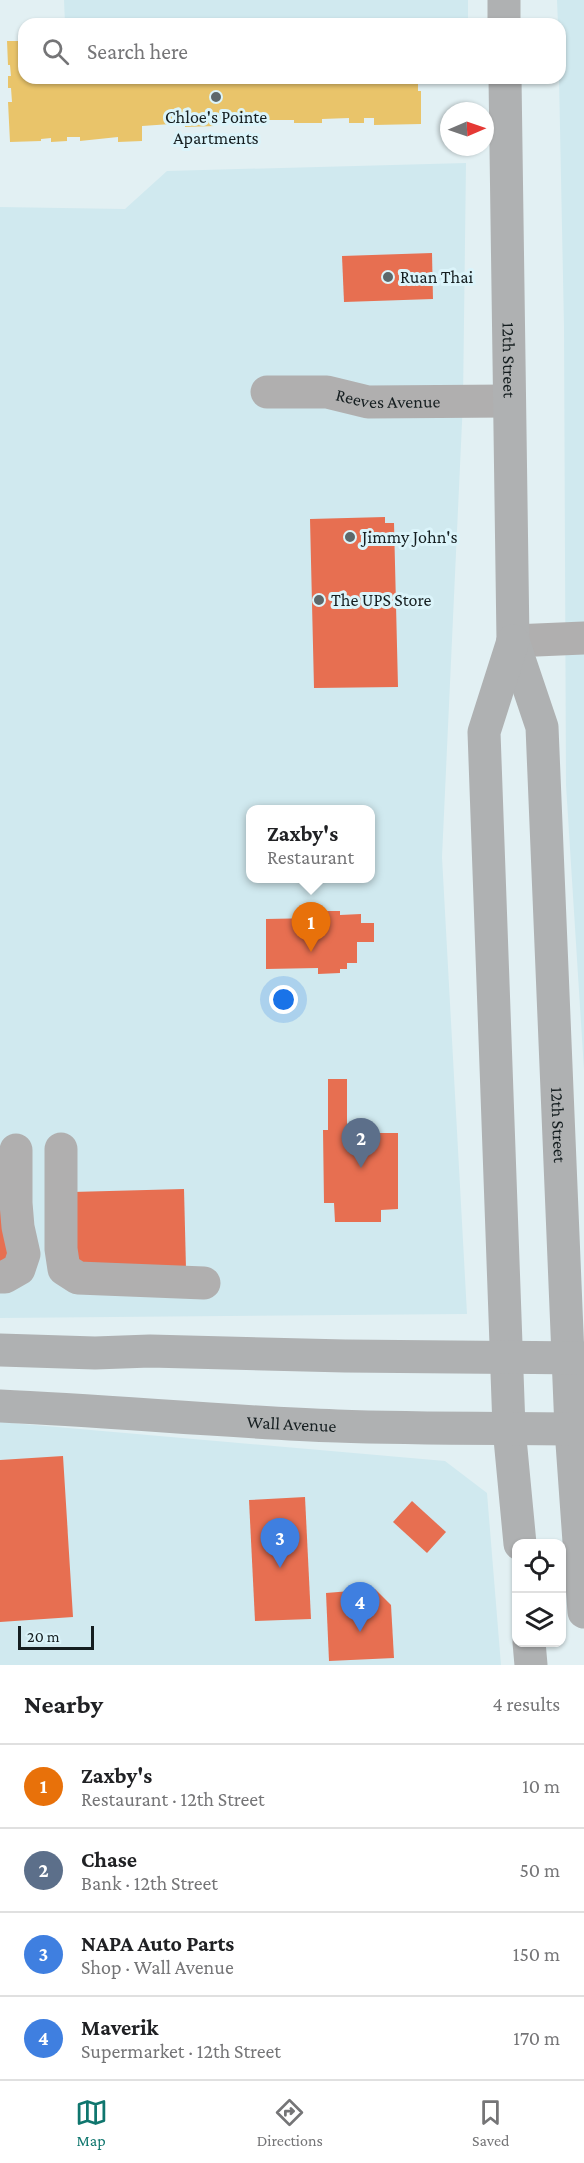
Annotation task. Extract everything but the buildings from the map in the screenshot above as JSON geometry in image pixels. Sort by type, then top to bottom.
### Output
[{"type":"main road","points":[[504,0],[504,18]]},
{"type":"main road","name":"12th Street","points":[[505,84],[513,641],[542,727],[576,1358],[584,1612]]},
{"type":"main road","name":"12th Street","points":[[513,641],[484,732],[509,1428],[520,1539]]},
{"type":"main road","points":[[0,1350],[576,1358]]},
{"type":"main road","name":"Wall Avenue","points":[[0,1406],[338,1426],[578,1429]]},
{"type":"main road","points":[[529,1647],[531,1665]]},
{"type":"street","name":"Reeves Avenue","points":[[267,392],[327,392],[368,402],[509,401]]},
{"type":"street","points":[[513,641],[584,638]]},
{"type":"street","points":[[61,1149],[61,1249],[64,1269],[78,1278],[204,1283]]},
{"type":"street","points":[[0,1277],[5,1277],[19,1269],[24,1254],[16,1203],[16,1150]]},
{"type":"shaded area","points":[[64,0],[468,0],[468,18],[65,18]]},
{"type":"shaded area","points":[[557,0],[584,0],[584,1070],[566,785],[564,327],[559,84],[566,84],[566,18],[558,18]]},
{"type":"shaded area","points":[[466,163],[463,401],[442,857],[467,1314],[0,1318],[0,207],[125,209],[167,171]]},
{"type":"shaded area","points":[[0,1422],[445,1461],[487,1493],[501,1665],[0,1665]]},
{"type":"place","name":"Chloe's Pointe Apartments","points":[[216,97]]},
{"type":"place","name":"Ruan Thai","points":[[388,277]]},
{"type":"place","name":"Jimmy John's","points":[[350,537]]},
{"type":"place","name":"The UPS Store","points":[[319,600]]},
{"type":"place","name":"Zaxby's","points":[[311,952]]},
{"type":"place","name":"Chase","points":[[361,1168]]},
{"type":"place","name":"NAPA Auto Parts","points":[[280,1568]]},
{"type":"place","name":"Maverik","points":[[360,1632]]}]
